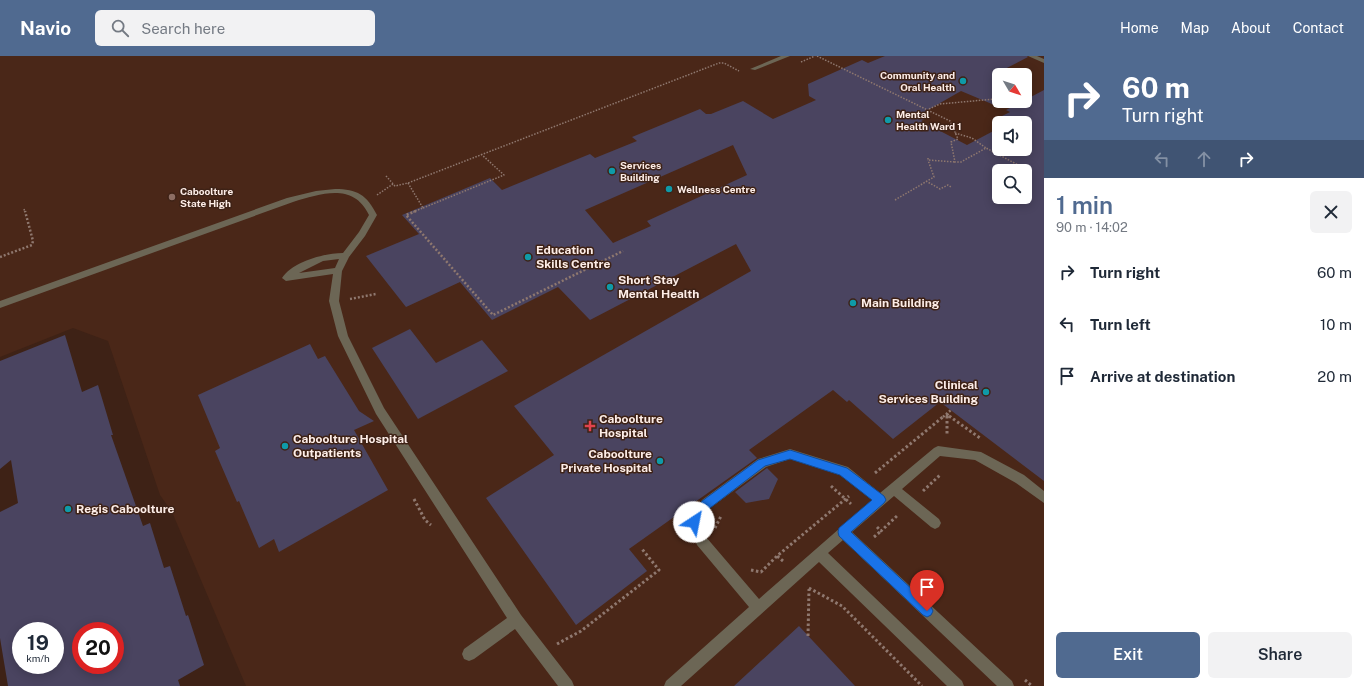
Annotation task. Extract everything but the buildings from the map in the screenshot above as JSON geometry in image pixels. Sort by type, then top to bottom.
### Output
[{"type":"lane","points":[[753,69],[787,56]]},
{"type":"lane","points":[[1031,56],[1044,61]]},
{"type":"lane","points":[[0,305],[290,200],[335,191],[352,193],[361,198],[373,215],[338,271],[334,301],[343,336],[380,411],[516,620],[566,686]]},
{"type":"lane","points":[[338,271],[324,270],[286,278],[296,269],[334,255],[346,256]]},
{"type":"lane","points":[[671,686],[843,532],[938,451],[977,454],[1020,479],[1044,498]]},
{"type":"lane","points":[[758,608],[701,541],[694,522],[706,504],[762,463],[790,454],[844,471],[880,500]]},
{"type":"lane","points":[[893,488],[935,523]]},
{"type":"lane","points":[[843,532],[1007,686]]},
{"type":"lane","points":[[820,554],[957,686]]},
{"type":"lane","points":[[469,654],[516,620]]},
{"type":"path","points":[[796,64],[816,56],[929,109],[950,121],[958,139],[951,142],[955,155],[955,162]]},
{"type":"path","points":[[386,176],[395,186],[408,183],[719,63],[724,63],[735,70],[744,72]]},
{"type":"path","points":[[929,109],[940,104],[992,99]]},
{"type":"path","points":[[955,133],[963,134],[982,143],[986,148],[1016,164]]},
{"type":"path","points":[[895,200],[934,177],[928,159],[961,162],[986,148]]},
{"type":"path","points":[[481,154],[504,175],[406,215],[493,315],[623,251]]},
{"type":"path","points":[[926,181],[940,189],[948,185],[951,187]]},
{"type":"path","points":[[408,183],[422,208]]},
{"type":"path","points":[[0,257],[32,245],[33,241],[24,209]]},
{"type":"path","points":[[714,530],[721,516],[727,512]]},
{"type":"path","points":[[746,569],[761,572],[777,556]]},
{"type":"path","points":[[808,636],[810,589]]},
{"type":"shaded area","name":"Caboolture Hospital","points":[[0,56],[1044,56],[1044,686],[246,686],[172,512],[160,495],[108,341],[73,328],[0,357]]},
{"type":"place","name":"Community and Oral Health","points":[[963,81]]},
{"type":"place","name":"Mental Health Ward 1","points":[[888,120]]},
{"type":"place","name":"Services Building","points":[[612,171]]},
{"type":"place","name":"Wellness Centre","points":[[669,189]]},
{"type":"place","name":"Caboolture State High","points":[[172,197]]},
{"type":"place","name":"Education Skills Centre","points":[[528,257]]},
{"type":"place","name":"Short Stay Mental Health","points":[[610,287]]},
{"type":"place","name":"Main Building","points":[[853,303]]},
{"type":"place","name":"Clinical Services Building","points":[[986,392]]},
{"type":"place","name":"Caboolture Hospital","points":[[590,426]]},
{"type":"place","name":"Caboolture Hospital Outpatients","points":[[285,446]]},
{"type":"place","name":"Caboolture Private Hospital","points":[[660,461]]},
{"type":"place","name":"Regis Caboolture","points":[[68,509]]},
{"type":"route","points":[[694,522],[706,504],[762,463],[790,454],[844,471],[880,500],[843,532],[927,611]]}]
